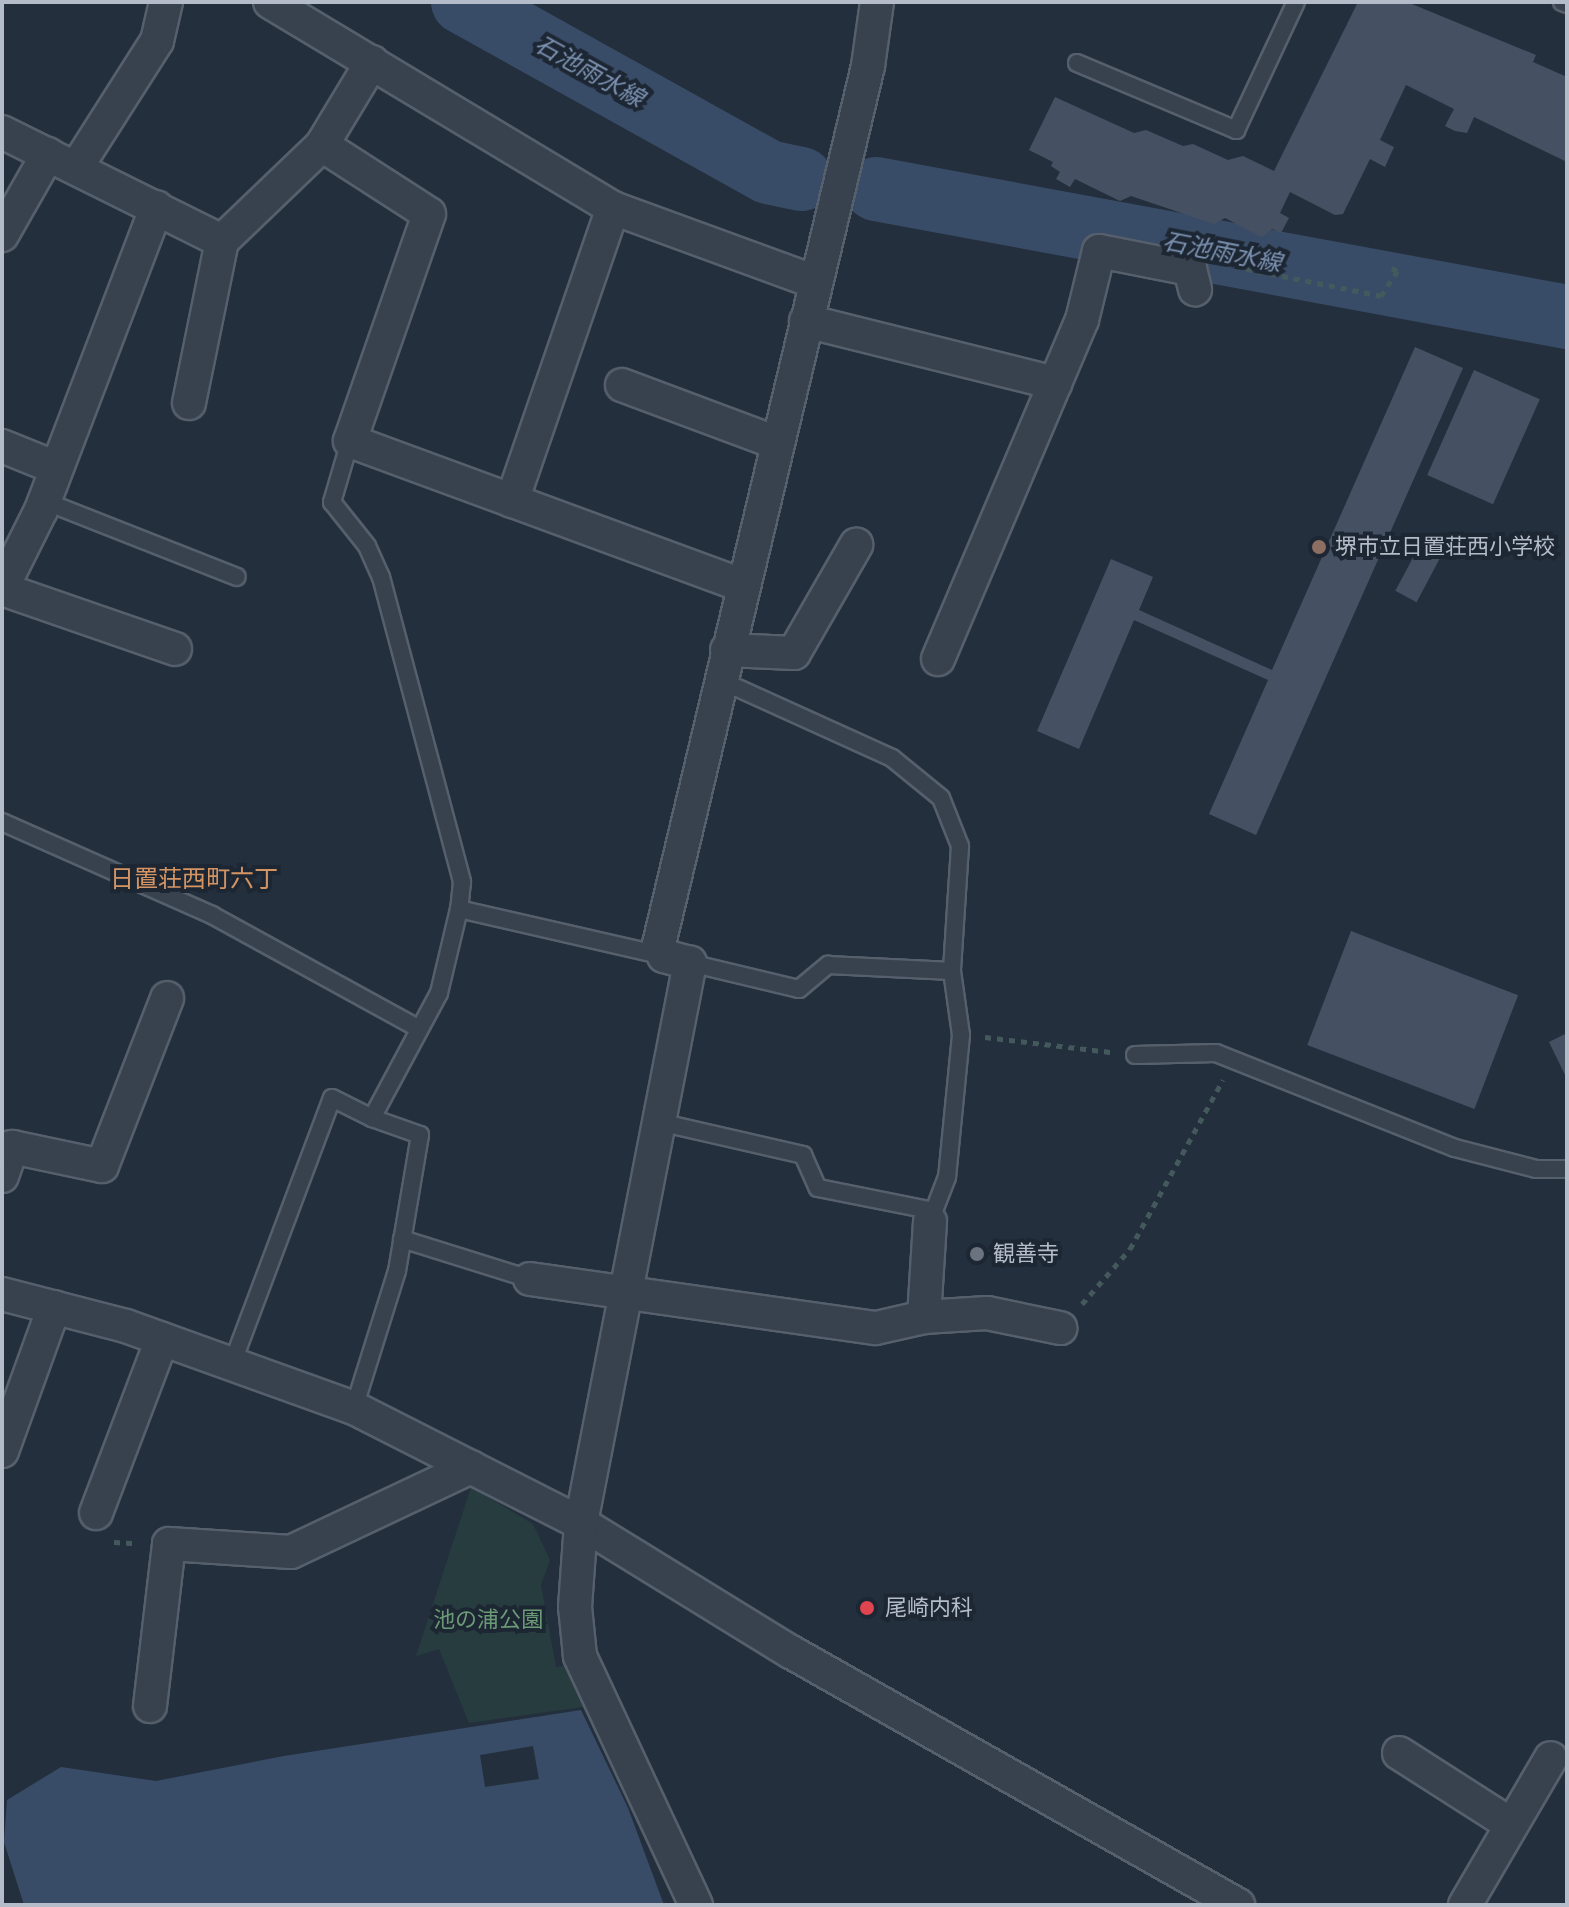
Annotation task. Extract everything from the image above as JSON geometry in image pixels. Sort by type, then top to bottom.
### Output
[{"type":"street","points":[[2,235],[157,41],[166,2]]},
{"type":"street","points":[[270,2],[613,208],[815,282]]},
{"type":"street","points":[[696,1905],[580,1656],[575,1607],[581,1523],[659,1122],[677,960],[659,944],[868,66],[877,2]]},
{"type":"street","points":[[189,403],[222,241],[322,145],[372,62]]},
{"type":"street","points":[[2,132],[222,241]]},
{"type":"street","points":[[322,145],[429,214],[350,441],[742,585]]},
{"type":"street","points":[[157,207],[54,467],[44,501],[2,589],[175,649]]},
{"type":"street","points":[[512,501],[613,208]]},
{"type":"street","points":[[938,659],[1082,320],[1099,251],[1192,279]]},
{"type":"street","points":[[806,321],[1055,383]]},
{"type":"street","points":[[622,385],[777,443]]},
{"type":"street","points":[[2,446],[54,467]]},
{"type":"street","points":[[723,665],[794,653],[856,545]]},
{"type":"street","points":[[2,1176],[12,1147],[102,1166],[167,998]]},
{"type":"street","points":[[924,1317],[932,1216]]},
{"type":"street","points":[[530,1279],[876,1328],[924,1317],[987,1313],[1060,1328]]},
{"type":"street","points":[[2,1294],[162,1339],[354,1408],[581,1523],[791,1652],[1238,1905]]},
{"type":"street","points":[[2,1451],[54,1307]]},
{"type":"street","points":[[96,1513],[162,1339]]},
{"type":"street","points":[[150,1706],[169,1544],[291,1552],[471,1467]]},
{"type":"street","points":[[1399,1753],[1510,1824]]},
{"type":"street","points":[[1465,1905],[1551,1758]]},
{"type":"lane","points":[[1077,63],[1236,130],[1296,2]]},
{"type":"lane","points":[[350,441],[332,502],[367,546],[381,577],[462,882],[459,909],[439,993],[372,1118]]},
{"type":"lane","points":[[44,501],[237,577]]},
{"type":"lane","points":[[659,1122],[803,1155],[818,1188],[932,1216],[947,1177],[961,1035],[952,971],[960,846],[941,798],[892,758],[723,665]]},
{"type":"lane","points":[[2,822],[212,915],[419,1029]]},
{"type":"lane","points":[[459,909],[799,989],[828,965],[952,971]]},
{"type":"lane","points":[[1135,1055],[1216,1053],[1455,1148],[1536,1169],[1567,1169]]},
{"type":"lane","points":[[232,1364],[332,1098],[372,1118],[420,1135],[402,1239],[354,1408]]},
{"type":"lane","points":[[402,1239],[530,1279]]},
{"type":"path","points":[[1192,279],[1202,260],[1381,296],[1397,271],[1387,265]]},
{"type":"path","points":[[961,1035],[1135,1055]]},
{"type":"path","points":[[1060,1328],[1130,1249],[1234,1060]]},
{"type":"green space","name":"池の浦公園","points":[[471,1487],[533,1524],[550,1560],[541,1585],[556,1667],[570,1665],[590,1706],[469,1723],[439,1649],[416,1656]]},
{"type":"water","points":[[581,1710],[628,1808],[664,1905],[24,1905],[4,1842],[7,1800],[61,1767],[156,1781],[284,1756]],"holes":[[[533,1746],[539,1779],[485,1787],[480,1755]]]},
{"type":"building","points":[[1358,2],[1407,2],[1536,55],[1533,62],[1567,77],[1567,162],[1474,117],[1467,133],[1455,131],[1445,126],[1454,109],[1406,85],[1380,140],[1394,147],[1385,167],[1370,159],[1343,214],[1335,215],[1290,192],[1280,213],[1289,218],[1281,233],[1272,229],[1262,237],[1225,218],[1214,224],[1131,196],[1120,201],[1075,179],[1070,187],[1056,179],[1060,172],[1051,166],[1053,162],[1029,150],[1055,97],[1134,133],[1146,130],[1183,146],[1193,144],[1228,160],[1243,156],[1274,171]]},
{"type":"building","points":[[1415,347],[1463,368],[1256,835],[1209,814],[1268,680],[1134,620],[1079,749],[1037,731],[1111,559],[1153,577],[1139,610],[1272,670]]},
{"type":"building","points":[[1474,370],[1540,399],[1493,504],[1427,475]]},
{"type":"building","points":[[1424,537],[1445,548],[1417,602],[1395,591]]},
{"type":"building","points":[[1351,931],[1518,995],[1474,1109],[1307,1045]]},
{"type":"building","points":[[1567,1033],[1567,1079],[1549,1042]]},
{"type":"waterway","name":"石池雨水線","points":[[463,2],[768,172],[801,179]]},
{"type":"waterway","name":"石池雨水線","points":[[876,189],[1567,317]]},
{"type":"place","name":"堺市立日置荘西小学校","points":[[1319,547]]},
{"type":"place","name":"観善寺","points":[[977,1254]]},
{"type":"place","name":"尾崎内科","points":[[867,1608]]},
{"type":"district","name":"日置荘西町六丁","points":[[194,880]]}]
